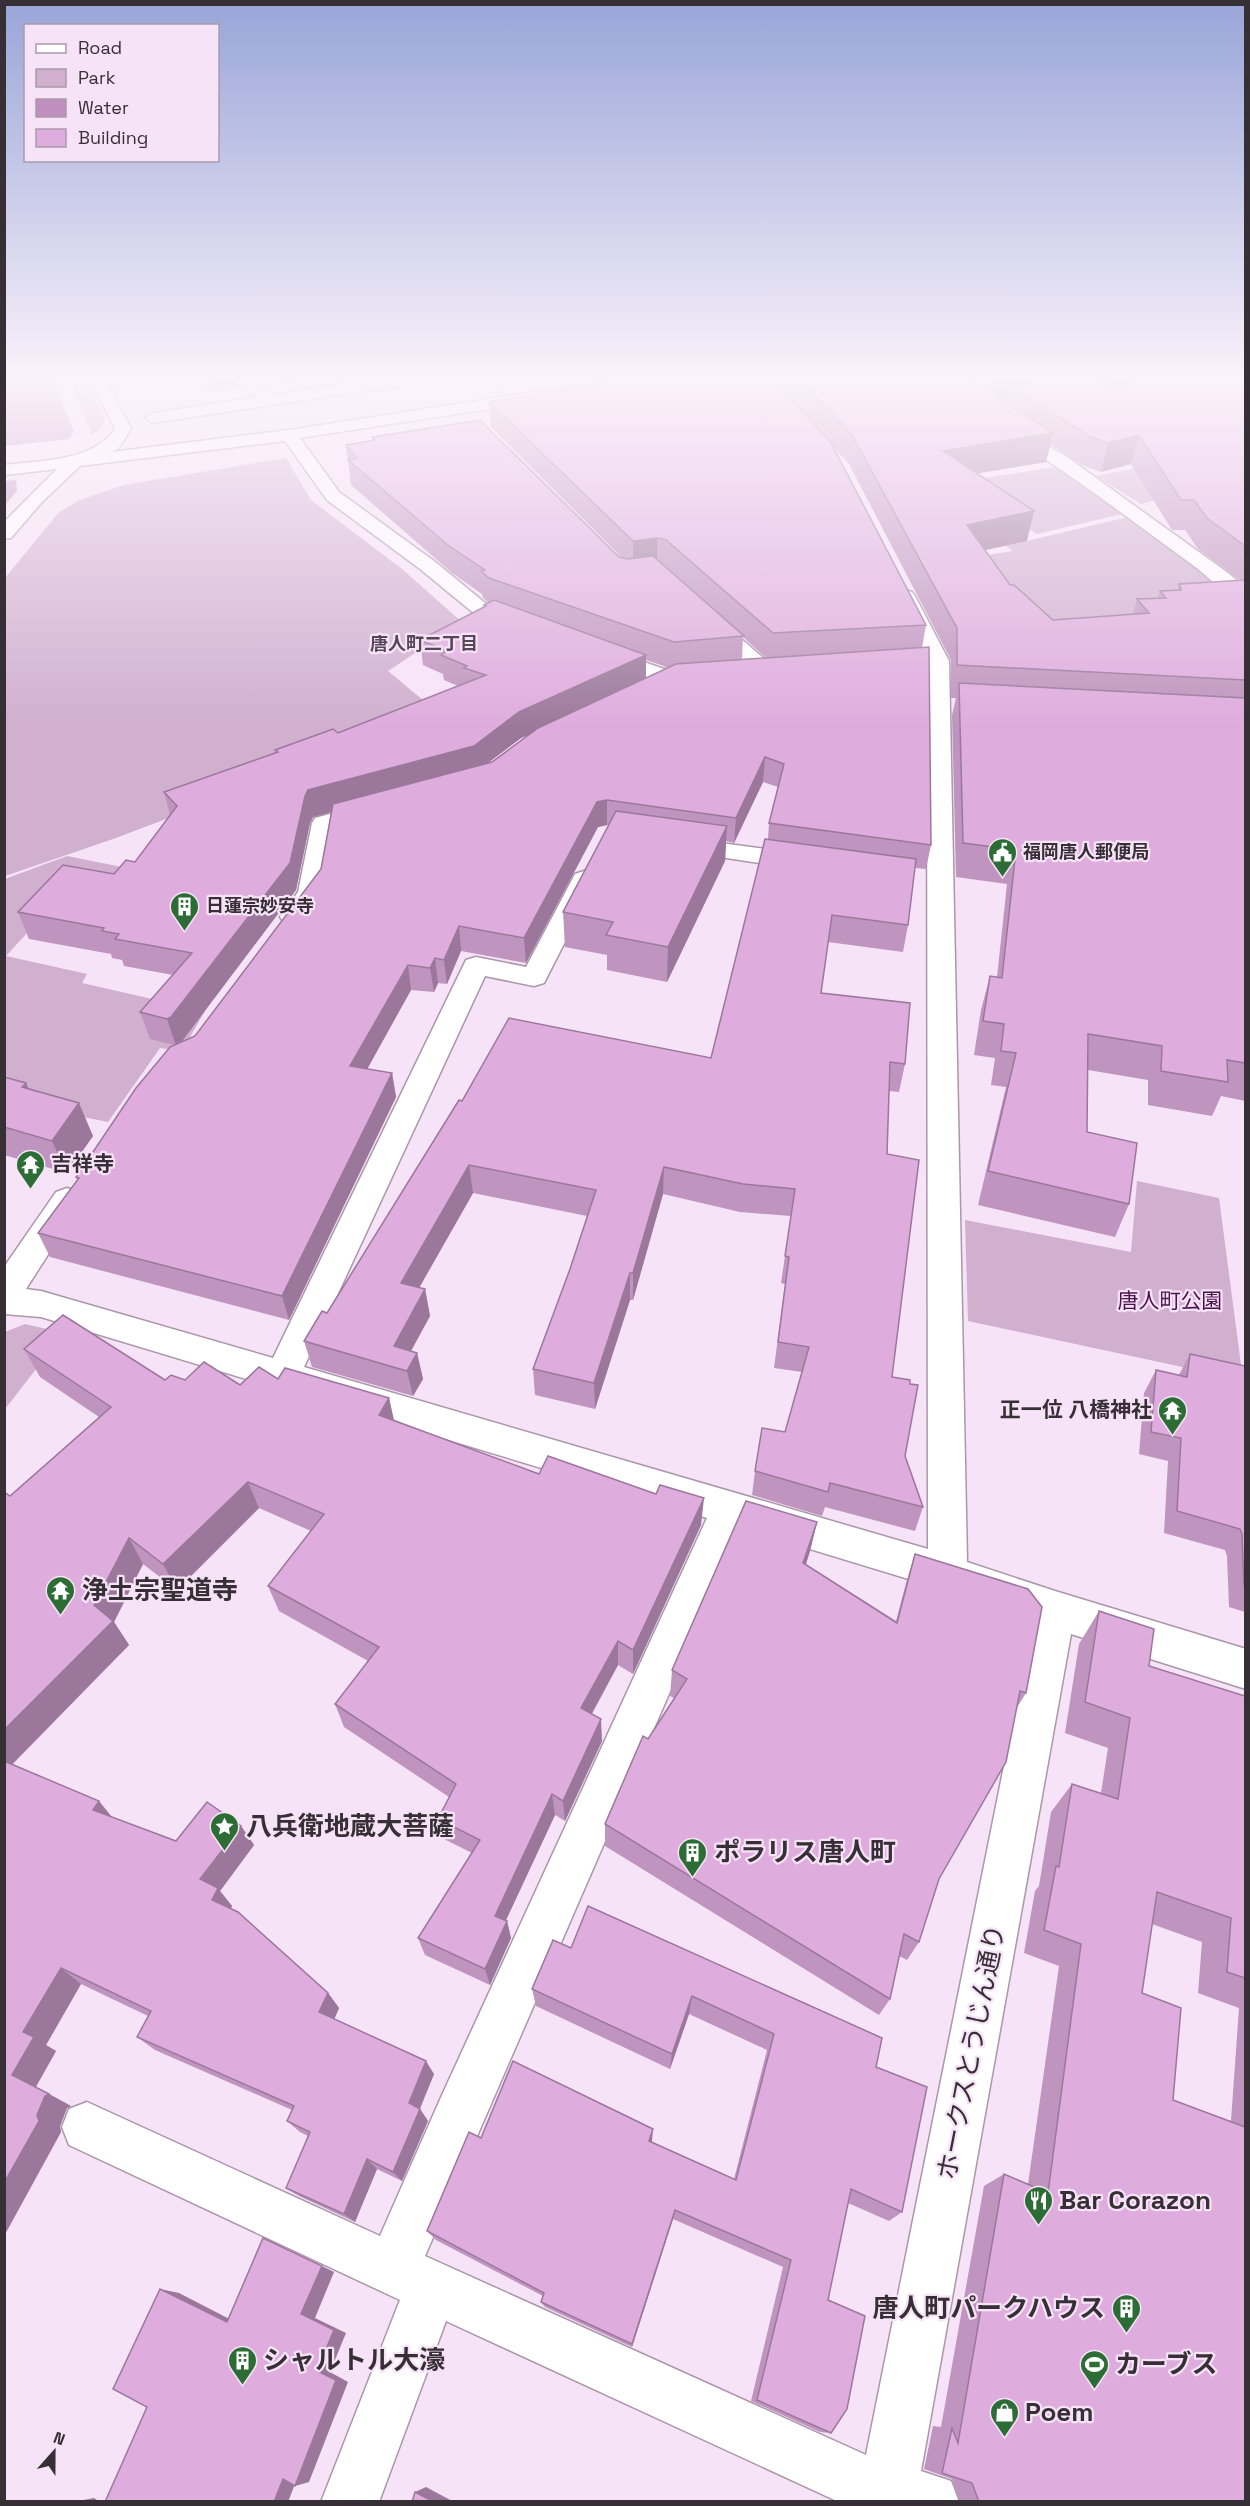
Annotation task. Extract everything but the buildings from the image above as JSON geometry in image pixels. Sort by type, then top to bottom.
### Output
[{"type":"street","points":[[4,534],[39,495]]},
{"type":"street","points":[[332,495],[483,610],[538,631]]},
{"type":"street","points":[[1108,495],[1221,577],[1245,599]]},
{"type":"street","points":[[896,578],[950,707],[939,881],[948,1573]]},
{"type":"street","points":[[698,611],[765,671]]},
{"type":"street","points":[[582,647],[671,679]]},
{"type":"street","points":[[742,673],[810,668]]},
{"type":"street","points":[[638,694],[671,679],[718,675]]},
{"type":"street","points":[[276,939],[311,892],[324,823],[393,804]]},
{"type":"street","points":[[654,841],[830,865]]},
{"type":"street","points":[[282,1376],[476,966],[534,977],[597,855]]},
{"type":"street","points":[[912,877],[939,881]]},
{"type":"street","points":[[78,1184],[18,1273],[4,1299],[41,1304],[948,1573],[1055,1610],[1245,1669]]},
{"type":"street","points":[[350,2502],[460,2114],[730,1509]]},
{"type":"street","name":"ホークスとうじん通り","points":[[901,2499],[1055,1610]]},
{"type":"street","points":[[87,2127],[412,2278],[901,2499]]},
{"type":"green space","points":[[95,495],[308,495],[311,500],[402,569],[462,622],[388,671],[441,715],[113,839],[5,876],[5,578],[59,512],[80,500]]},
{"type":"green space","points":[[974,495],[1094,495],[1122,514],[1037,534]]},
{"type":"green space","points":[[1126,495],[1159,495],[1158,499],[1141,504]]},
{"type":"green space","points":[[1128,517],[1206,575],[1227,596],[1067,629],[960,559],[1013,551],[1006,546]]},
{"type":"green space","points":[[67,856],[122,867],[101,891],[70,886],[6,956],[87,974],[82,983],[205,1011],[182,1051],[160,1048],[108,1122],[5,1101],[5,879]]},
{"type":"green space","name":"唐人町公園","points":[[1137,1181],[1219,1198],[1243,1380],[968,1321],[965,1220],[1131,1252]]},
{"type":"green space","points":[[25,1324],[64,1333],[5,1409],[5,1332]]},
{"type":"water","points":[[5,495],[14,495],[5,505]]},
{"type":"place","name":"福岡唐人郵便局","points":[[1002,878]]},
{"type":"place","name":"日蓮宗妙安寺","points":[[185,932]]},
{"type":"place","name":"吉祥寺","points":[[30,1190]]},
{"type":"place","name":"正一位 八橋神社","points":[[1173,1436]]},
{"type":"place","name":"浄土宗聖道寺","points":[[61,1616]]},
{"type":"place","name":"八兵衛地蔵大菩薩","points":[[225,1852]]},
{"type":"place","name":"ポラリス唐人町","points":[[693,1878]]},
{"type":"place","name":"Bar Corazon","points":[[1038,2226]]},
{"type":"place","name":"唐人町パークハウス","points":[[1126,2334]]},
{"type":"place","name":"シャルトル大濠","points":[[242,2386]]},
{"type":"place","name":"カーブス","points":[[1094,2390]]},
{"type":"place","name":"Poem","points":[[1004,2438]]},
{"type":"district","name":"唐人町二丁目","points":[[424,644]]}]
